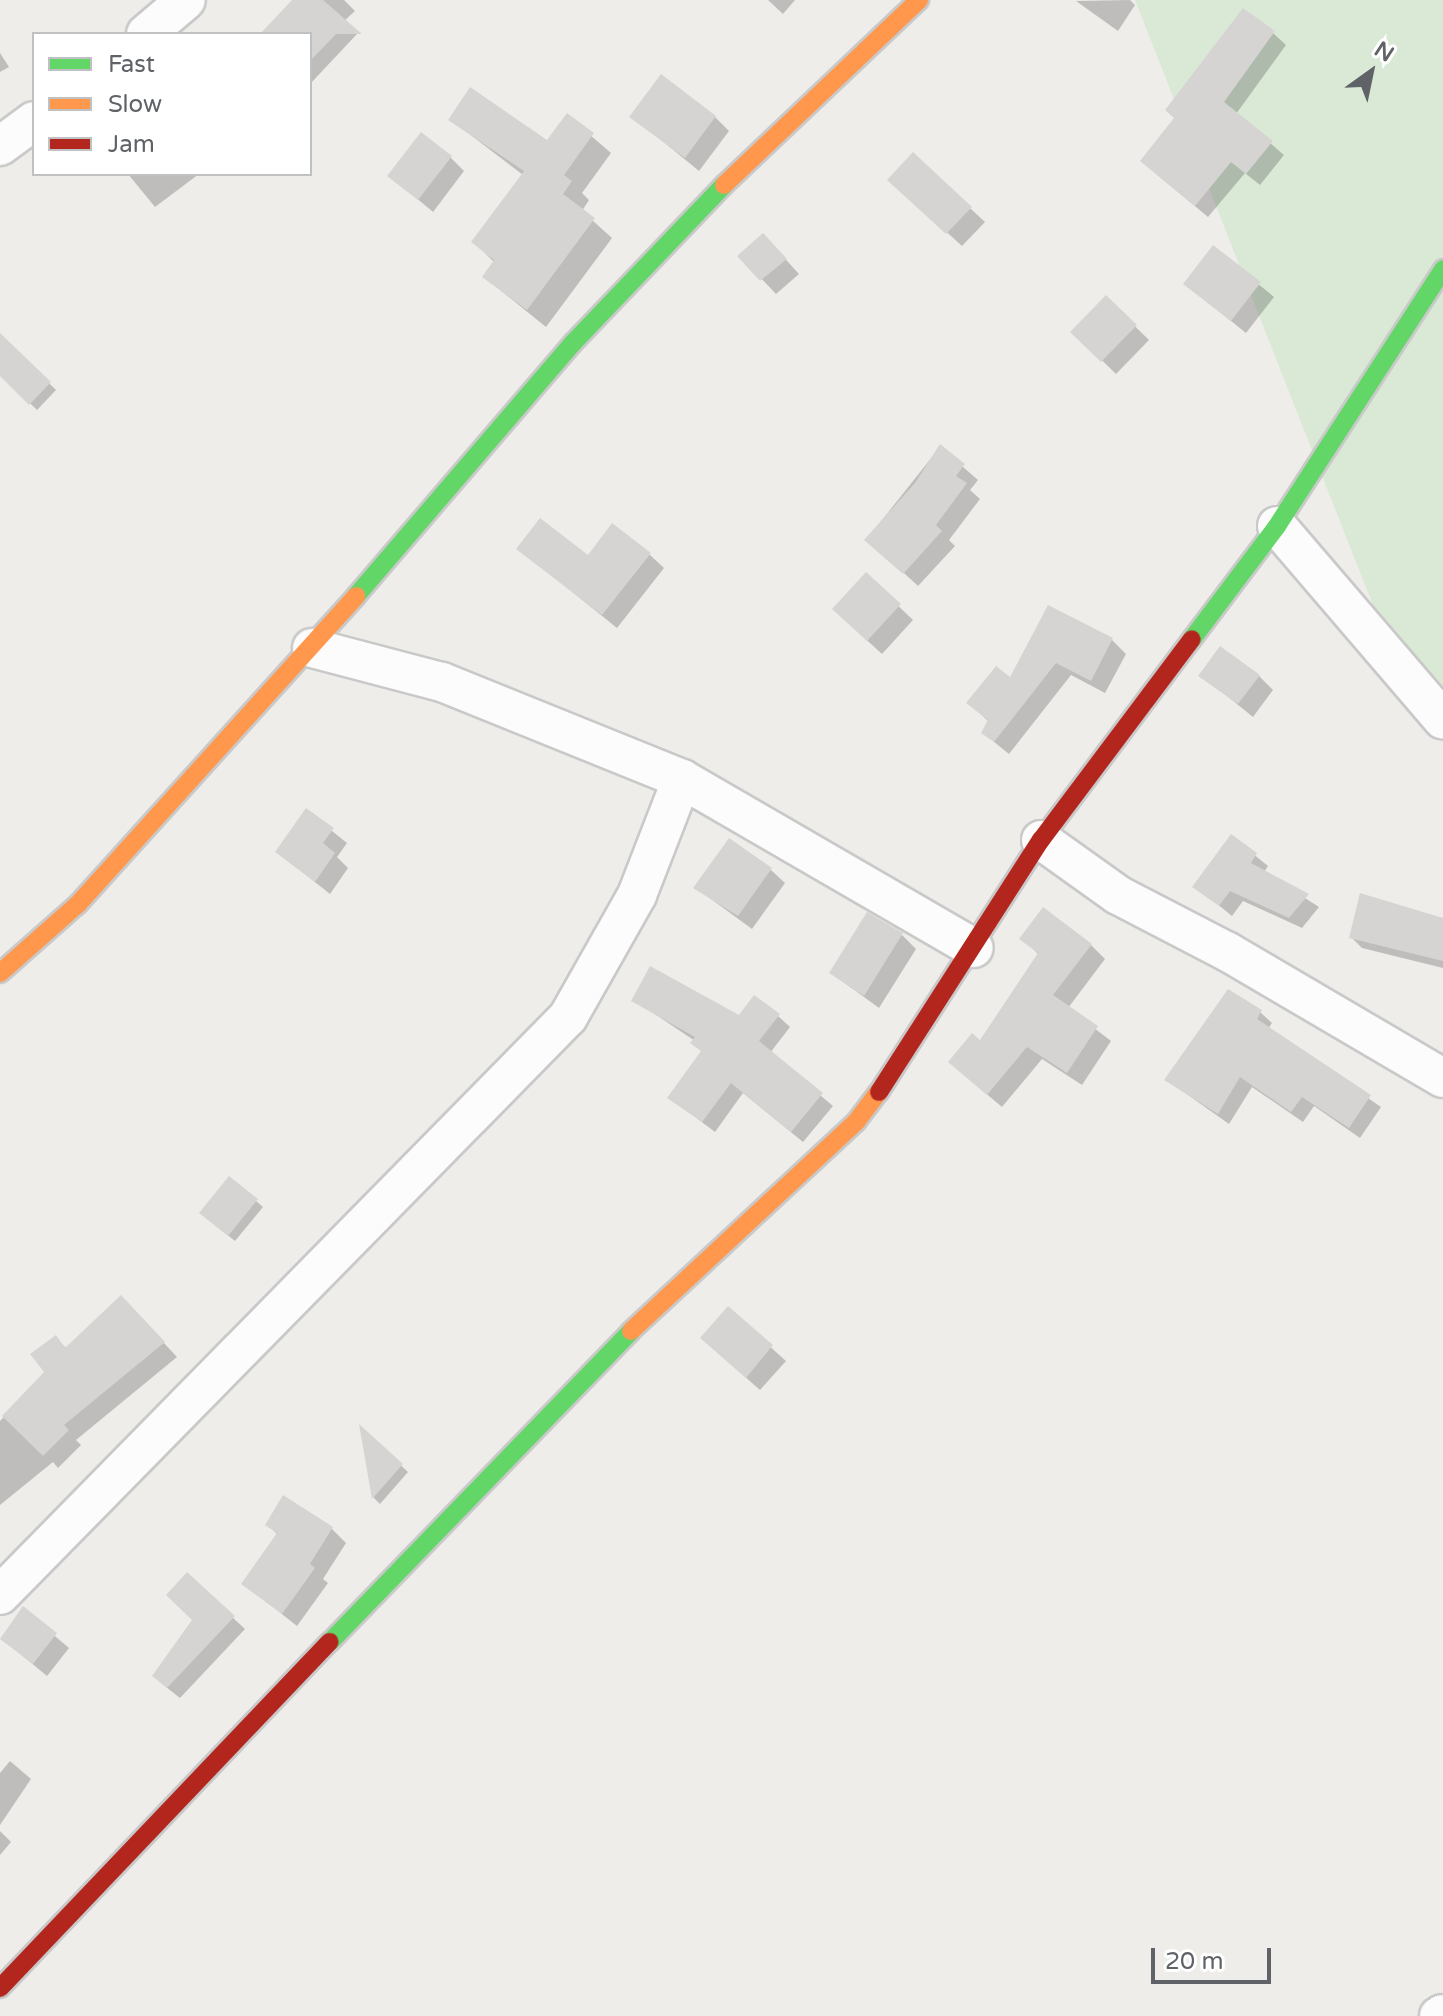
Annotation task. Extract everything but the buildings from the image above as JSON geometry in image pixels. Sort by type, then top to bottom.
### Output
[{"type":"street","points":[[148,32],[186,0]]},
{"type":"street","points":[[0,973],[78,904],[312,648],[572,344],[691,216],[919,0]]},
{"type":"street","points":[[0,146],[32,122]]},
{"type":"street","points":[[0,1988],[586,1373],[856,1122],[1041,840],[1277,526],[1443,269]]},
{"type":"street","points":[[1277,526],[1443,720]]},
{"type":"street","points":[[312,648],[442,682],[682,779],[973,948]]},
{"type":"street","points":[[0,1595],[568,1017],[637,895],[682,779]]},
{"type":"street","points":[[1041,840],[1118,895],[1228,952],[1443,1078]]},
{"type":"green space","points":[[1135,0],[1443,0],[1443,716],[1398,669]]},
{"type":"traffic: fast","points":[[356,596],[572,344],[724,185]]},
{"type":"traffic: fast","points":[[1192,639],[1277,526],[1443,269]]},
{"type":"traffic: fast","points":[[330,1642],[631,1331]]},
{"type":"traffic: slow","points":[[724,185],[919,0]]},
{"type":"traffic: slow","points":[[0,973],[78,904],[356,596]]},
{"type":"traffic: slow","points":[[631,1331],[856,1122],[879,1092]]},
{"type":"traffic: jam","points":[[879,1092],[1041,840],[1192,639]]},
{"type":"traffic: jam","points":[[0,1988],[330,1642]]}]
